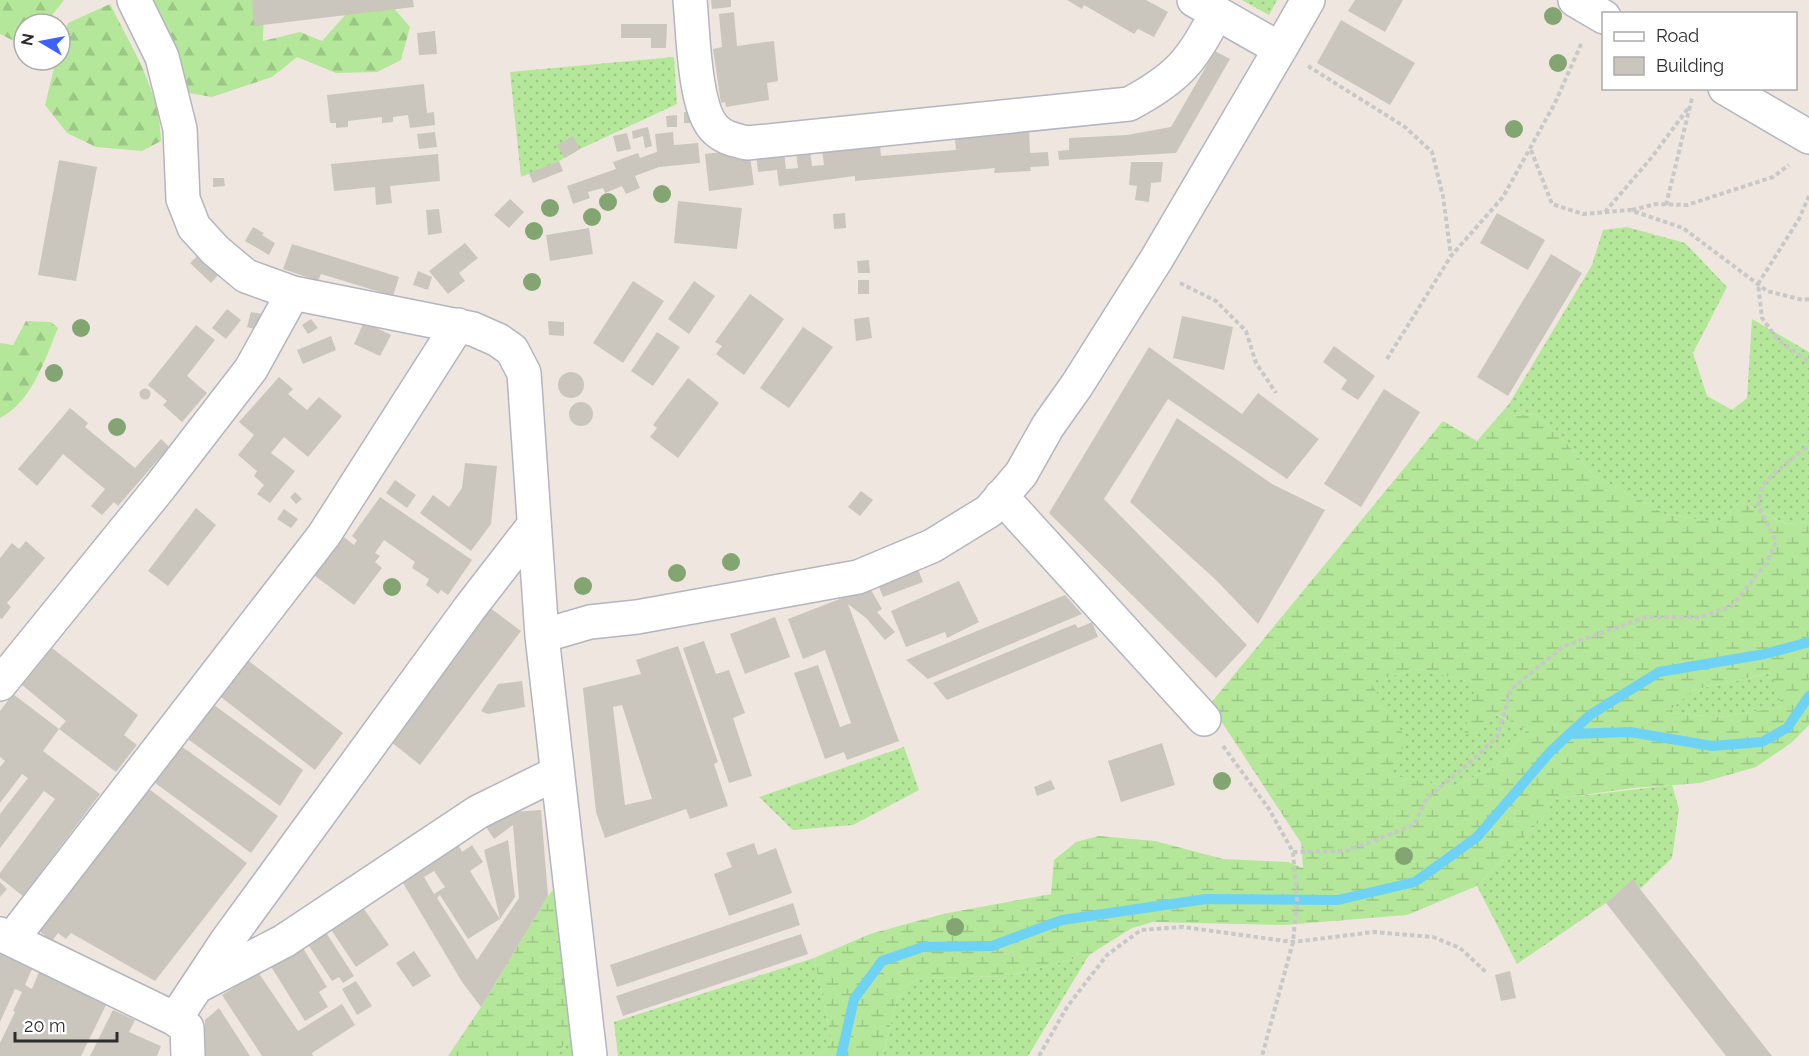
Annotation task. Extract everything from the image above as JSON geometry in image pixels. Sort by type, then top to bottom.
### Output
[{"type":"street","points":[[134,0],[162,57],[180,129],[183,199],[194,227],[215,250],[246,276],[293,292],[458,325],[498,340],[512,350],[524,373],[542,636],[590,1056]]},
{"type":"street","points":[[690,0],[699,92],[704,111],[713,127],[727,138],[747,143],[1129,104],[1154,90],[1184,67],[1202,41],[1205,6],[1280,49]]},
{"type":"street","points":[[542,636],[590,622],[637,616],[858,577],[932,546],[989,511],[1021,474],[1048,426],[1077,385],[1156,260],[1308,0]]},
{"type":"street","points":[[1727,90],[1800,150]]},
{"type":"street","points":[[0,684],[160,487],[251,369],[293,292]]},
{"type":"street","points":[[188,1056],[187,1028],[175,1019],[6,936],[324,535],[458,325]]},
{"type":"street","points":[[1001,496],[1204,719]]},
{"type":"street","points":[[175,1019],[240,923],[469,609],[534,525]]},
{"type":"street","points":[[198,986],[284,941],[478,812],[557,773]]},
{"type":"path","points":[[1387,359],[1451,256],[1503,197],[1531,150],[1555,104],[1584,38],[1589,8]]},
{"type":"path","points":[[1280,49],[1405,127],[1432,152],[1443,196],[1451,256]]},
{"type":"path","points":[[1666,205],[1693,90]]},
{"type":"path","points":[[1604,213],[1652,157],[1689,107]]},
{"type":"path","points":[[1531,150],[1552,204],[1583,214],[1630,210],[1656,204],[1687,205],[1773,177],[1800,150]]},
{"type":"path","points":[[1809,196],[1798,219],[1758,284],[1762,318],[1778,340],[1809,362]]},
{"type":"path","points":[[1630,210],[1683,228],[1767,291],[1803,300],[1809,299]]},
{"type":"path","points":[[1156,260],[1180,284],[1216,301],[1246,331],[1256,363],[1276,393]]},
{"type":"path","points":[[1293,852],[1346,851],[1414,825],[1427,798],[1497,737],[1511,689],[1564,646],[1646,617],[1700,617],[1732,606],[1767,562],[1776,541],[1758,506],[1762,486],[1776,471],[1809,445]]},
{"type":"path","points":[[1204,719],[1269,809],[1293,852],[1297,900],[1293,942],[1262,1056]]},
{"type":"path","points":[[1039,1056],[1068,1007],[1107,955],[1141,930],[1183,927],[1293,942],[1374,932],[1433,937],[1460,948],[1486,972]]},
{"type":"green space","points":[[0,0],[64,0],[54,12],[12,12],[12,40],[0,34]]},
{"type":"green space","points":[[150,0],[264,0],[263,41],[300,32],[322,41],[356,3],[387,0],[410,27],[401,60],[377,72],[336,73],[297,57],[272,77],[212,97],[183,92]]},
{"type":"green space","points":[[1242,0],[1277,0],[1269,15]]},
{"type":"green space","points":[[110,4],[150,87],[156,105],[161,141],[142,151],[96,147],[67,133],[45,105],[53,72],[72,72],[72,21]]},
{"type":"green space","points":[[674,57],[677,104],[521,177],[510,72]]},
{"type":"green space","points":[[1627,227],[1685,243],[1727,287],[1693,353],[1707,396],[1732,410],[1747,398],[1752,319],[1809,352],[1809,522],[1787,524],[1741,502],[1718,523],[1665,514],[1593,475],[1563,439],[1536,414],[1511,416],[1509,404],[1592,265],[1603,230]]},
{"type":"green space","points":[[26,321],[51,322],[58,328],[29,391],[21,402],[0,418],[0,343],[13,345]]},
{"type":"green space","points":[[1509,404],[1512,416],[1536,414],[1563,439],[1593,475],[1665,514],[1718,523],[1741,502],[1786,524],[1809,522],[1809,725],[1791,743],[1756,767],[1700,783],[1634,788],[1554,799],[1543,818],[1477,886],[1407,915],[1284,925],[1153,922],[1132,928],[1089,955],[1008,976],[919,978],[899,991],[883,1056],[820,1056],[832,1041],[814,958],[870,934],[943,914],[1051,894],[1054,860],[1076,842],[1099,836],[1155,841],[1223,859],[1288,862],[1303,868],[1301,843],[1210,704],[1443,421],[1477,441]],"holes":[[[1417,669],[1476,683],[1464,735],[1482,730],[1496,714],[1527,730],[1494,767],[1453,787],[1388,775],[1407,740],[1370,682]],[[1771,673],[1782,707],[1720,717],[1667,713],[1693,690]]]},
{"type":"green space","points":[[1417,669],[1476,683],[1482,730],[1495,714],[1527,730],[1494,767],[1453,787],[1387,775],[1369,682]]},
{"type":"green space","points":[[1772,673],[1782,707],[1720,717],[1667,713],[1693,690]]},
{"type":"green space","points":[[904,747],[919,790],[853,825],[793,830],[759,797]]},
{"type":"green space","points":[[1672,785],[1679,809],[1672,858],[1640,889],[1633,880],[1606,903],[1517,964],[1477,886],[1543,818],[1554,799]]},
{"type":"green space","points":[[553,890],[573,1034],[555,1056],[448,1056],[481,1007]]},
{"type":"green space","points":[[1089,955],[1028,1056],[883,1056],[899,991],[919,978],[1008,976]]},
{"type":"green space","points":[[814,958],[832,1041],[820,1056],[618,1056],[614,1022]]},
{"type":"green space","points":[[573,1034],[576,1056],[555,1056]]},
{"type":"building","points":[[252,0],[413,0],[414,7],[254,26]]},
{"type":"building","points":[[711,0],[731,0],[731,7],[712,9]]},
{"type":"building","points":[[1067,0],[1146,0],[1168,12],[1154,37],[1138,29],[1134,34],[1084,5],[1082,9]]},
{"type":"building","points":[[1355,0],[1403,0],[1385,32],[1348,11]]},
{"type":"building","points":[[734,12],[737,46],[774,41],[778,81],[767,83],[769,100],[726,107],[725,102],[721,103],[713,49],[722,47],[719,14]]},
{"type":"building","points":[[1341,20],[1415,63],[1390,105],[1317,63]]},
{"type":"building","points":[[621,24],[667,24],[666,48],[651,48],[651,38],[621,38]]},
{"type":"building","points":[[435,31],[437,54],[419,55],[417,33]]},
{"type":"building","points":[[1215,51],[1230,59],[1176,153],[1059,160],[1058,151],[1069,150],[1069,138],[1127,135],[1171,127]]},
{"type":"building","points":[[424,84],[427,113],[434,112],[435,125],[410,128],[408,115],[393,117],[393,122],[382,123],[382,117],[348,121],[348,127],[336,128],[336,123],[330,123],[327,95]]},
{"type":"building","points":[[684,112],[693,112],[693,123],[684,123]]},
{"type":"building","points":[[677,115],[677,127],[667,127],[666,116]]},
{"type":"building","points":[[1029,124],[1030,153],[1048,152],[1049,166],[1030,167],[1031,171],[994,173],[995,168],[855,181],[855,176],[779,186],[777,170],[758,172],[756,155],[784,152],[786,169],[798,168],[795,146],[809,144],[812,166],[824,165],[822,150],[880,144],[881,156],[956,150],[954,130]]},
{"type":"building","points":[[648,127],[652,146],[645,148],[643,136],[633,139],[632,131]]},
{"type":"building","points":[[435,132],[437,147],[419,149],[417,134]]},
{"type":"building","points":[[673,132],[674,145],[698,143],[700,163],[659,167],[635,176],[640,188],[626,194],[622,186],[605,193],[603,188],[588,192],[590,198],[573,204],[567,186],[616,169],[613,162],[638,153],[640,158],[657,152],[655,134]]},
{"type":"building","points":[[627,133],[631,149],[617,152],[613,136]]},
{"type":"building","points":[[573,136],[580,149],[565,158],[557,145]]},
{"type":"building","points":[[749,149],[754,185],[709,191],[705,154]]},
{"type":"building","points":[[438,154],[440,181],[390,186],[392,203],[376,205],[375,187],[334,191],[331,164]]},
{"type":"building","points":[[59,160],[97,167],[76,281],[38,275]]},
{"type":"building","points":[[559,161],[563,171],[533,183],[529,173]]},
{"type":"building","points":[[1131,162],[1163,162],[1161,182],[1151,183],[1149,202],[1135,200],[1137,186],[1129,185]]},
{"type":"building","points":[[213,178],[224,178],[225,186],[213,187]]},
{"type":"building","points":[[510,199],[524,212],[509,228],[494,215]]},
{"type":"building","points":[[678,201],[742,208],[737,249],[674,243]]},
{"type":"building","points":[[439,209],[442,233],[428,235],[426,210]]},
{"type":"building","points":[[845,213],[846,228],[834,229],[833,214]]},
{"type":"building","points":[[1497,213],[1545,240],[1528,270],[1480,243]]},
{"type":"building","points":[[253,227],[275,243],[269,255],[245,241]]},
{"type":"building","points":[[589,228],[593,254],[550,261],[546,235]]},
{"type":"building","points":[[465,243],[478,258],[459,273],[465,281],[448,294],[429,271]]},
{"type":"building","points":[[292,244],[399,277],[393,296],[321,274],[318,281],[283,269]]},
{"type":"building","points":[[201,252],[222,271],[211,283],[190,263]]},
{"type":"building","points":[[1551,254],[1582,273],[1508,396],[1477,377]]},
{"type":"building","points":[[869,260],[870,273],[858,273],[857,261]]},
{"type":"building","points":[[418,271],[432,277],[428,290],[413,285]]},
{"type":"building","points":[[858,280],[869,280],[869,294],[858,294]]},
{"type":"building","points":[[633,281],[664,301],[623,363],[593,343]]},
{"type":"building","points":[[694,281],[715,296],[689,334],[668,319]]},
{"type":"building","points":[[750,294],[784,319],[744,375],[716,354],[722,346],[715,342]]},
{"type":"building","points":[[227,309],[241,320],[226,339],[212,328]]},
{"type":"building","points":[[251,312],[262,314],[258,330],[247,327]]},
{"type":"building","points":[[1182,316],[1233,327],[1224,370],[1173,358]]},
{"type":"building","points":[[869,317],[872,338],[856,341],[854,319]]},
{"type":"building","points":[[311,319],[318,328],[308,334],[302,325]]},
{"type":"building","points":[[548,321],[564,322],[564,336],[549,335]]},
{"type":"building","points":[[364,322],[391,335],[380,356],[354,344]]},
{"type":"building","points":[[196,325],[215,340],[187,376],[207,393],[182,422],[163,405],[167,401],[148,385]]},
{"type":"building","points":[[803,327],[833,347],[789,408],[760,388]]},
{"type":"building","points":[[657,332],[680,347],[653,386],[631,371]]},
{"type":"building","points":[[331,336],[336,350],[303,364],[297,350]]},
{"type":"building","points":[[1334,346],[1375,376],[1358,400],[1341,389],[1347,380],[1323,362]]},
{"type":"building","points":[[1149,347],[1242,414],[1258,393],[1319,439],[1287,479],[1168,399],[1104,499],[1247,645],[1216,678],[1049,513]]},
{"type":"building","points":[[571,372],[580,376],[584,385],[580,394],[571,398],[562,394],[558,385],[562,376]]},
{"type":"building","points":[[279,377],[293,389],[288,394],[307,410],[319,397],[342,416],[308,457],[284,437],[271,453],[295,471],[270,503],[257,494],[264,485],[254,476],[257,471],[238,455],[254,435],[239,422]]},
{"type":"building","points":[[688,378],[719,403],[678,458],[650,437],[657,428],[653,425]]},
{"type":"building","points":[[145,389],[149,390],[149,398],[145,399],[141,398],[140,394],[141,390]]},
{"type":"building","points":[[1384,389],[1420,412],[1361,507],[1324,484]]},
{"type":"building","points":[[581,402],[586,403],[592,409],[592,419],[586,425],[581,426],[576,425],[570,419],[569,414],[570,409],[576,403]]},
{"type":"building","points":[[70,408],[88,423],[85,427],[135,468],[161,439],[169,447],[118,506],[114,502],[102,515],[91,506],[105,489],[63,454],[37,486],[18,469]]},
{"type":"building","points":[[1177,418],[1272,484],[1325,510],[1258,624],[1216,580],[1130,502]]},
{"type":"building","points":[[465,463],[497,466],[491,524],[471,551],[420,513],[433,495],[449,507],[462,488]]},
{"type":"building","points":[[395,480],[416,495],[407,508],[386,493]]},
{"type":"building","points":[[861,491],[873,500],[860,516],[848,507]]},
{"type":"building","points":[[295,492],[302,499],[296,504],[290,497]]},
{"type":"building","points":[[380,497],[472,560],[448,595],[441,590],[438,594],[426,585],[429,579],[412,568],[415,562],[384,540],[375,553],[380,556],[375,562],[382,568],[354,605],[311,573],[340,534],[354,545],[357,540],[352,536]]},
{"type":"building","points":[[196,508],[216,525],[168,586],[148,571]]},
{"type":"building","points":[[284,509],[298,519],[291,528],[277,519]]},
{"type":"building","points":[[26,541],[45,558],[7,603],[11,607],[2,619],[0,618],[0,558],[12,543],[19,549]]},
{"type":"building","points":[[916,564],[923,582],[883,597],[876,579]]},
{"type":"building","points":[[959,581],[979,622],[947,638],[945,632],[906,647],[891,611]]},
{"type":"building","points":[[867,583],[882,609],[877,612],[895,632],[885,640],[866,618],[848,604],[899,741],[847,760],[844,752],[825,759],[794,673],[818,665],[840,727],[851,723],[825,650],[803,659],[788,619],[845,597],[843,591]]},
{"type":"building","points":[[1065,595],[1082,614],[928,679],[906,660]]},
{"type":"building","points":[[489,607],[521,631],[420,765],[390,741]]},
{"type":"building","points":[[775,617],[790,657],[745,674],[730,634]]},
{"type":"building","points":[[1092,622],[1098,637],[947,700],[933,683],[1075,624],[1078,628]]},
{"type":"building","points":[[704,641],[716,674],[729,670],[745,713],[733,718],[752,776],[729,783],[683,648]]},
{"type":"building","points":[[678,646],[718,762],[714,764],[728,806],[690,819],[686,809],[605,838],[596,812],[583,688],[641,674],[636,660]],"holes":[[[622,705],[652,799],[625,805],[613,707]]]},
{"type":"building","points":[[52,648],[138,715],[124,735],[137,745],[116,772],[59,729],[66,721],[22,685]]},
{"type":"building","points":[[245,658],[343,733],[315,770],[217,694]]},
{"type":"building","points":[[522,681],[525,707],[488,714],[481,711],[498,684]]},
{"type":"building","points":[[13,694],[59,729],[43,751],[100,794],[23,896],[0,878],[0,873],[55,799],[44,791],[0,848],[0,814],[28,778],[22,774],[0,803],[0,767],[5,761],[0,757],[0,711]]},
{"type":"building","points":[[210,702],[303,770],[280,806],[185,737]]},
{"type":"building","points":[[177,743],[278,816],[251,853],[151,780]]},
{"type":"building","points":[[1162,743],[1175,785],[1121,802],[1108,761]]},
{"type":"building","points":[[1051,780],[1055,789],[1037,796],[1034,787]]},
{"type":"building","points":[[145,786],[247,863],[155,981],[71,933],[66,939],[58,933],[52,941],[39,931],[45,923],[42,920]]},
{"type":"building","points":[[541,810],[548,896],[481,1007],[462,982],[400,878],[427,860],[430,865],[459,846],[462,852],[472,845],[483,862],[470,871],[500,919],[468,939],[440,895],[437,898],[477,960],[519,898],[513,825],[494,839],[486,827],[512,812]],"holes":[[[434,871],[445,887],[434,894],[424,877]]]},
{"type":"building","points":[[508,840],[515,897],[500,919],[484,850]]},
{"type":"building","points":[[754,843],[758,855],[776,848],[792,893],[729,916],[714,874],[732,867],[726,853]]},
{"type":"building","points":[[1633,879],[1772,1056],[1726,1056],[1606,903]]},
{"type":"building","points":[[0,882],[7,889],[0,897]]},
{"type":"building","points":[[793,903],[800,925],[617,987],[610,965]]},
{"type":"building","points":[[362,906],[389,945],[356,967],[330,928]]},
{"type":"building","points":[[325,931],[354,976],[343,983],[339,977],[332,981],[307,943]]},
{"type":"building","points":[[801,934],[808,954],[623,1016],[616,996]]},
{"type":"building","points":[[301,945],[327,987],[319,992],[328,1007],[305,1021],[270,965]]},
{"type":"building","points":[[414,951],[431,976],[413,987],[396,963]]},
{"type":"building","points":[[0,954],[32,969],[25,985],[32,989],[39,972],[106,1005],[81,1056],[0,1056],[0,1043],[22,992],[15,989],[0,1022]]},
{"type":"building","points":[[1510,971],[1516,998],[1501,1001],[1495,975]]},
{"type":"building","points":[[258,972],[298,1031],[342,1004],[355,1025],[312,1053],[313,1056],[262,1056],[222,995]]},
{"type":"building","points":[[356,981],[372,1006],[357,1015],[342,989]]},
{"type":"building","points":[[219,1008],[250,1056],[205,1056],[205,1020]]},
{"type":"building","points":[[113,1010],[135,1020],[129,1032],[161,1046],[157,1056],[90,1056]]},
{"type":"waterway","points":[[841,1056],[854,999],[882,961],[923,947],[992,946],[1062,920],[1206,899],[1338,900],[1415,882],[1477,837],[1551,751],[1590,715],[1659,672],[1765,654],[1809,642]]},
{"type":"waterway","points":[[1569,734],[1630,732],[1712,746],[1762,742],[1787,728],[1809,696]]}]
